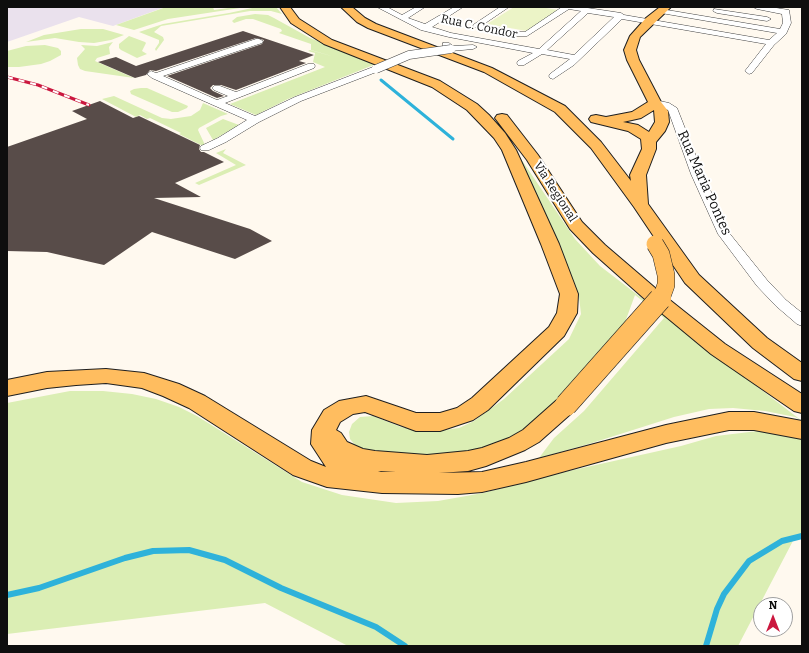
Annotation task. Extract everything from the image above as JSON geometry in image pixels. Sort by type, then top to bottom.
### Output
[{"type":"main road","points":[[285,7],[296,21],[328,42],[436,84],[472,107],[484,118],[500,136],[509,150],[565,281],[569,294],[569,306],[564,320],[557,332],[480,404],[465,414],[451,419],[433,422],[416,422],[366,404],[347,407],[332,416],[324,430],[323,444],[335,460],[348,469],[382,482]]},
{"type":"main road","name":"Via Regional","points":[[296,7],[306,20],[328,35],[363,51],[437,78],[479,100],[501,118],[518,138],[576,225],[599,249],[654,297],[718,349],[802,405]]},
{"type":"main road","points":[[346,7],[361,20],[372,26],[474,64],[514,82],[560,109],[596,145],[640,204],[692,279],[760,344],[802,374]]},
{"type":"main road","points":[[649,141],[658,131],[662,122],[661,111],[655,103],[633,60],[630,50],[635,36],[663,9]]},
{"type":"main road","points":[[436,483],[470,478],[500,468],[536,443],[566,405],[662,296],[666,285],[666,275],[661,254],[656,244],[631,208],[571,133],[514,82]]},
{"type":"main road","points":[[596,119],[625,118],[646,111],[655,103]]},
{"type":"main road","points":[[560,109],[637,130],[646,136],[649,141],[649,149],[638,175],[640,204]]},
{"type":"main road","points":[[484,118],[518,138]]},
{"type":"main road","points":[[7,388],[47,380],[76,377],[106,376],[144,381],[171,390],[197,402],[308,471],[342,480],[458,484],[502,478],[666,434],[729,421],[754,421],[802,430]]},
{"type":"main road","points":[[332,416],[331,433],[333,440],[339,448],[348,453],[360,458],[375,461],[427,465],[468,461],[501,451],[531,436],[566,405]]},
{"type":"street","name":"Rua C. Condor","points":[[382,7],[424,28],[458,37],[576,58]]},
{"type":"street","points":[[402,18],[421,7]]},
{"type":"street","points":[[424,28],[459,7]]},
{"type":"street","points":[[505,7],[477,25],[517,34],[528,34],[568,7],[650,20],[771,43]]},
{"type":"street","points":[[757,7],[787,13],[780,21]]},
{"type":"street","points":[[663,9],[783,32]]},
{"type":"street","points":[[710,9],[780,21]]},
{"type":"street","points":[[521,63],[540,52],[587,10]]},
{"type":"street","points":[[553,76],[576,58],[621,15]]},
{"type":"street","points":[[780,21],[783,32]]},
{"type":"street","points":[[749,71],[771,43],[783,32]]},
{"type":"street","points":[[255,120],[153,75],[259,41]]},
{"type":"street","points":[[205,148],[222,140],[255,120],[298,99],[409,55],[448,47],[473,47]]},
{"type":"street","points":[[217,103],[312,66]]},
{"type":"street","points":[[217,88],[237,96]]},
{"type":"street","name":"Rua Maria Pontes","points":[[655,103],[672,108],[697,174],[724,234],[762,283],[780,303],[802,321]]},
{"type":"shaded area","points":[[7,7],[165,7],[113,26],[79,17],[7,42]]},
{"type":"green space","points":[[166,7],[213,7],[214,10],[235,7],[240,8],[168,19],[134,30],[116,25]]},
{"type":"green space","points":[[257,7],[276,7],[282,14],[271,11],[250,11],[161,26],[154,32],[163,37],[164,40],[156,51],[155,49],[159,43],[159,40],[139,32],[163,24]]},
{"type":"green space","points":[[514,7],[540,7],[558,10],[527,31],[487,24]]},
{"type":"green space","points":[[255,14],[268,15],[310,38],[376,64],[288,99],[256,115],[230,104],[325,67],[313,62],[315,53],[308,51],[310,50],[335,57],[311,50],[311,44],[279,33],[282,31],[281,29],[253,19],[246,19],[234,23],[232,21],[237,17]]},
{"type":"green space","points":[[81,29],[103,29],[124,35],[111,40],[94,43],[55,38],[26,42],[44,35]]},
{"type":"green space","points":[[129,36],[146,43],[142,51],[147,54],[137,58],[119,48],[119,44]]},
{"type":"green space","points":[[113,42],[109,47],[110,54],[97,58],[95,61],[134,78],[80,69],[77,58],[85,49],[81,45],[97,46]]},
{"type":"green space","points":[[45,45],[58,48],[61,51],[61,55],[41,64],[7,67],[7,51],[26,46]]},
{"type":"green space","points":[[147,88],[188,106],[187,108],[178,112],[172,112],[131,94],[130,91]]},
{"type":"green space","points":[[114,96],[162,118],[171,119],[191,116],[200,110],[203,103],[228,114],[221,116],[199,128],[198,130],[205,145],[203,146],[179,134],[181,133],[150,118],[147,119],[140,115],[136,117],[102,99]]},
{"type":"green space","points":[[223,119],[239,125],[213,140],[206,128]]},
{"type":"green space","points":[[511,144],[575,239],[600,266],[802,421],[795,417],[765,411],[733,408],[709,409],[674,417],[539,458],[554,438],[584,411],[664,318],[635,295],[624,325],[550,409],[520,432],[494,445],[442,457],[387,454],[365,450],[355,445],[350,439],[349,432],[352,424],[360,417],[373,416],[401,427],[416,430],[437,431],[459,428],[474,421],[504,399],[569,339],[581,314],[579,297],[558,242]]},
{"type":"green space","points":[[226,149],[223,153],[246,165],[199,185],[195,183],[236,165],[216,153]]},
{"type":"green space","points":[[70,391],[103,391],[132,394],[156,399],[179,407],[197,416],[302,482],[342,495],[396,503],[438,501],[483,493],[560,473],[681,446],[716,436],[758,431],[784,433],[802,438],[802,539],[795,537],[764,597],[753,597],[753,617],[738,646],[348,646],[265,603],[7,634],[7,403]]},
{"type":"building","points":[[243,31],[314,55],[299,61],[306,63],[236,90],[221,85],[213,85],[210,88],[213,91],[224,96],[217,98],[167,76],[262,44],[264,40],[256,38],[156,71],[150,70],[146,75],[135,78],[98,62],[116,57],[136,66]]},
{"type":"building","points":[[100,101],[133,118],[139,116],[200,145],[199,149],[201,152],[224,162],[175,183],[201,197],[154,198],[250,229],[272,241],[235,259],[152,232],[104,265],[47,252],[7,251],[7,147],[87,119],[72,111]]},
{"type":"waterway","points":[[381,80],[453,139]]},
{"type":"waterway","points":[[706,646],[717,609],[724,594],[749,561],[782,541],[802,536]]},
{"type":"waterway","points":[[7,595],[39,588],[125,558],[153,551],[189,550],[225,560],[281,588],[376,627],[405,646]]},
{"type":"railway","points":[[11,78],[7,77],[38,85],[89,105]]}]
